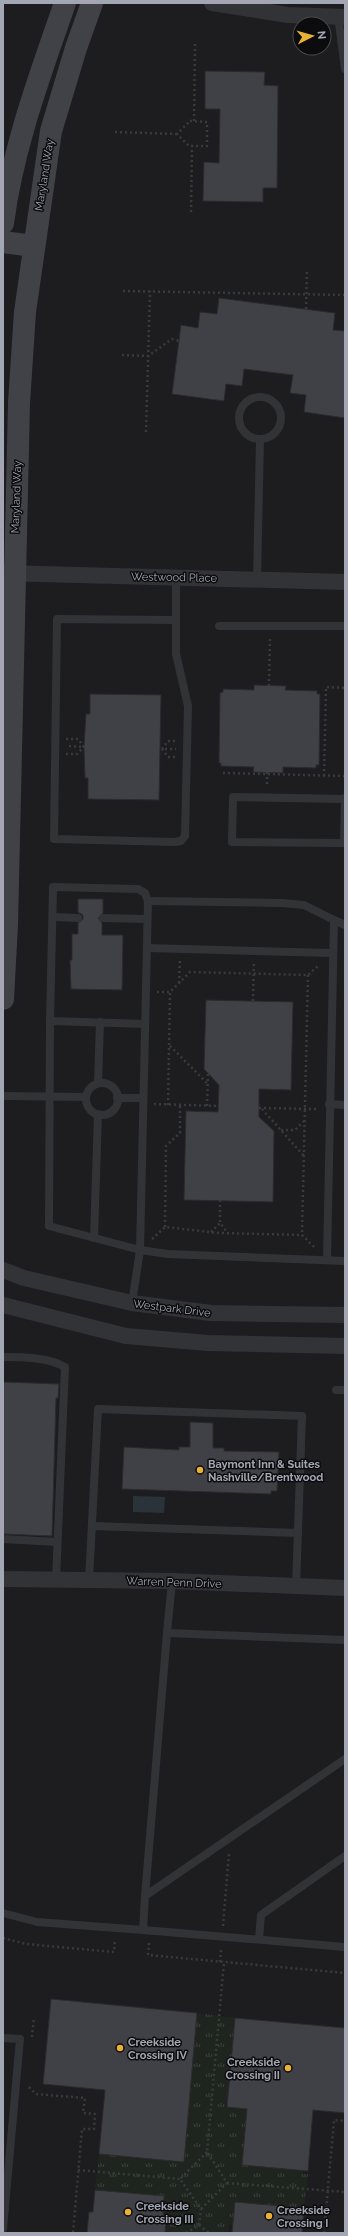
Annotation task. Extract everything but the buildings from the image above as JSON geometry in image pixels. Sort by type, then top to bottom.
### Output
[{"type":"main road","points":[[3,223],[7,194],[21,140],[39,77],[65,3]]},
{"type":"main road","name":"Maryland Way","points":[[3,999],[9,573],[25,312],[33,246],[51,132],[74,54],[92,3]]},
{"type":"main road","points":[[3,242],[33,246]]},
{"type":"street","points":[[217,4],[288,14],[341,17]]},
{"type":"street","name":"Westwood Place","points":[[9,573],[345,582]]},
{"type":"street","name":"Westpark Drive","points":[[3,1270],[24,1278],[132,1303],[211,1313],[345,1315]]},
{"type":"street","points":[[3,1305],[126,1336],[208,1344],[345,1346]]},
{"type":"street","name":"Warren Penn Drive","points":[[3,1579],[172,1581],[345,1588]]},
{"type":"lane","points":[[341,17],[345,69]]},
{"type":"lane","points":[[258,397],[264,397],[275,403],[280,410],[282,418],[280,426],[274,434],[267,439],[260,440],[254,439],[244,432],[239,418],[241,409],[248,401],[258,397]]},
{"type":"lane","points":[[258,579],[260,440]]},
{"type":"lane","points":[[176,577],[176,620],[176,654],[188,706],[187,832],[183,840],[175,842],[54,839],[57,618],[176,620]]},
{"type":"lane","points":[[219,626],[345,626]]},
{"type":"lane","points":[[233,798],[345,798],[344,843],[232,842],[233,798]]},
{"type":"lane","points":[[132,1303],[140,1250],[148,901],[145,893],[138,888],[53,887],[49,1097],[49,1226],[140,1250],[168,1254],[345,1261]]},
{"type":"lane","points":[[148,901],[296,904],[317,910],[345,925]]},
{"type":"lane","points":[[53,917],[78,918]]},
{"type":"lane","points":[[103,918],[148,919]]},
{"type":"lane","points":[[327,1260],[332,953],[334,920]]},
{"type":"lane","points":[[147,948],[332,953]]},
{"type":"lane","points":[[50,1021],[145,1024]]},
{"type":"lane","points":[[98,1083],[100,1022]]},
{"type":"lane","points":[[98,1083],[104,1083],[112,1087],[117,1098],[116,1106],[110,1112],[98,1114],[92,1112],[88,1106],[86,1097],[91,1087],[98,1083]]},
{"type":"lane","points":[[3,1096],[86,1097]]},
{"type":"lane","points":[[117,1098],[143,1101]]},
{"type":"lane","points":[[329,1107],[345,1105]]},
{"type":"lane","points":[[94,1238],[98,1114]]},
{"type":"lane","points":[[3,1357],[45,1360],[65,1367],[56,1580]]},
{"type":"lane","points":[[336,1390],[345,1390]]},
{"type":"lane","points":[[89,1580],[98,1409],[302,1416],[296,1587]]},
{"type":"lane","points":[[92,1526],[298,1533]]},
{"type":"lane","points":[[3,1539],[57,1542]]},
{"type":"lane","points":[[143,1930],[172,1581]]},
{"type":"lane","points":[[167,1633],[345,1640]]},
{"type":"lane","points":[[145,1896],[345,1759]]},
{"type":"lane","points":[[259,1940],[261,1915],[345,1856]]},
{"type":"lane","points":[[3,1913],[37,1922],[345,1947]]},
{"type":"lane","points":[[3,2038],[20,2039],[3,2229]]},
{"type":"path","points":[[194,43],[194,121]]},
{"type":"path","points":[[115,132],[177,134],[189,146],[207,146],[207,122],[190,121],[177,134]]},
{"type":"path","points":[[191,212],[192,146]]},
{"type":"path","points":[[306,309],[307,270]]},
{"type":"path","points":[[123,291],[345,296]]},
{"type":"path","points":[[146,432],[150,292]]},
{"type":"path","points":[[122,355],[148,356],[172,339],[179,341]]},
{"type":"path","points":[[269,686],[271,626]]},
{"type":"path","points":[[324,776],[326,687],[345,688]]},
{"type":"path","points":[[55,746],[78,739],[84,747]]},
{"type":"path","points":[[55,746],[77,754],[84,747]]},
{"type":"path","points":[[55,746],[84,747]]},
{"type":"path","points":[[223,773],[345,776]]},
{"type":"path","points":[[179,984],[180,949]]},
{"type":"path","points":[[254,951],[254,1002]]},
{"type":"path","points":[[168,1105],[170,992],[190,972],[308,975],[332,953]]},
{"type":"path","points":[[302,1235],[308,975]]},
{"type":"path","points":[[169,1046],[208,1084]]},
{"type":"path","points":[[207,1106],[208,1073]]},
{"type":"path","points":[[143,1101],[168,1105],[219,1106]]},
{"type":"path","points":[[140,1250],[165,1227],[166,1146],[180,1132],[180,1105]]},
{"type":"path","points":[[304,1156],[260,1108],[305,1109],[329,1107]]},
{"type":"path","points":[[281,1130],[295,1130],[305,1119]]},
{"type":"path","points":[[220,1200],[220,1222],[228,1233]]},
{"type":"path","points":[[212,1232],[220,1222]]},
{"type":"path","points":[[165,1227],[228,1233],[302,1235],[327,1260]]},
{"type":"path","points":[[223,1921],[228,1860]]},
{"type":"path","points":[[3,1938],[26,1944],[114,1952],[115,1939],[122,1940]]},
{"type":"path","points":[[142,1942],[149,1942],[148,1955],[345,1973]]},
{"type":"path","points":[[224,1962],[207,2152],[227,2183]]},
{"type":"path","points":[[32,2039],[34,2017]]},
{"type":"path","points":[[28,2084],[29,2088],[36,2094],[85,2098],[83,2113],[95,2114],[94,2129],[82,2129],[73,2233]]},
{"type":"path","points":[[324,2233],[334,2120],[345,2121]]},
{"type":"path","points":[[78,2170],[180,2178],[207,2152]]},
{"type":"path","points":[[180,2178],[201,2209]]},
{"type":"path","points":[[186,2233],[199,2224],[201,2209],[227,2183],[345,2192]]},
{"type":"path","points":[[199,2224],[209,2233]]},
{"type":"shaded area","points":[[3,3],[345,3],[345,2233],[3,2233]]},
{"type":"shaded area","points":[[133,1496],[165,1497],[164,1513],[133,1512]]},
{"type":"green space","points":[[197,2013],[235,2018],[227,2107],[247,2109],[242,2165],[303,2170],[303,2174],[308,2174],[304,2208],[235,2202],[233,2225],[229,2224],[228,2233],[165,2233],[166,2219],[163,2218],[164,2196],[95,2190],[99,2154],[184,2162]]},
{"type":"place","name":"Baymont Inn & Suites Nashville/Brentwood","points":[[200,1470]]},
{"type":"place","name":"Creekside Crossing IV","points":[[120,2048]]},
{"type":"place","name":"Creekside Crossing II","points":[[288,2068]]},
{"type":"place","name":"Creekside Crossing III","points":[[128,2212]]},
{"type":"place","name":"Creekside Crossing I","points":[[269,2216]]}]
